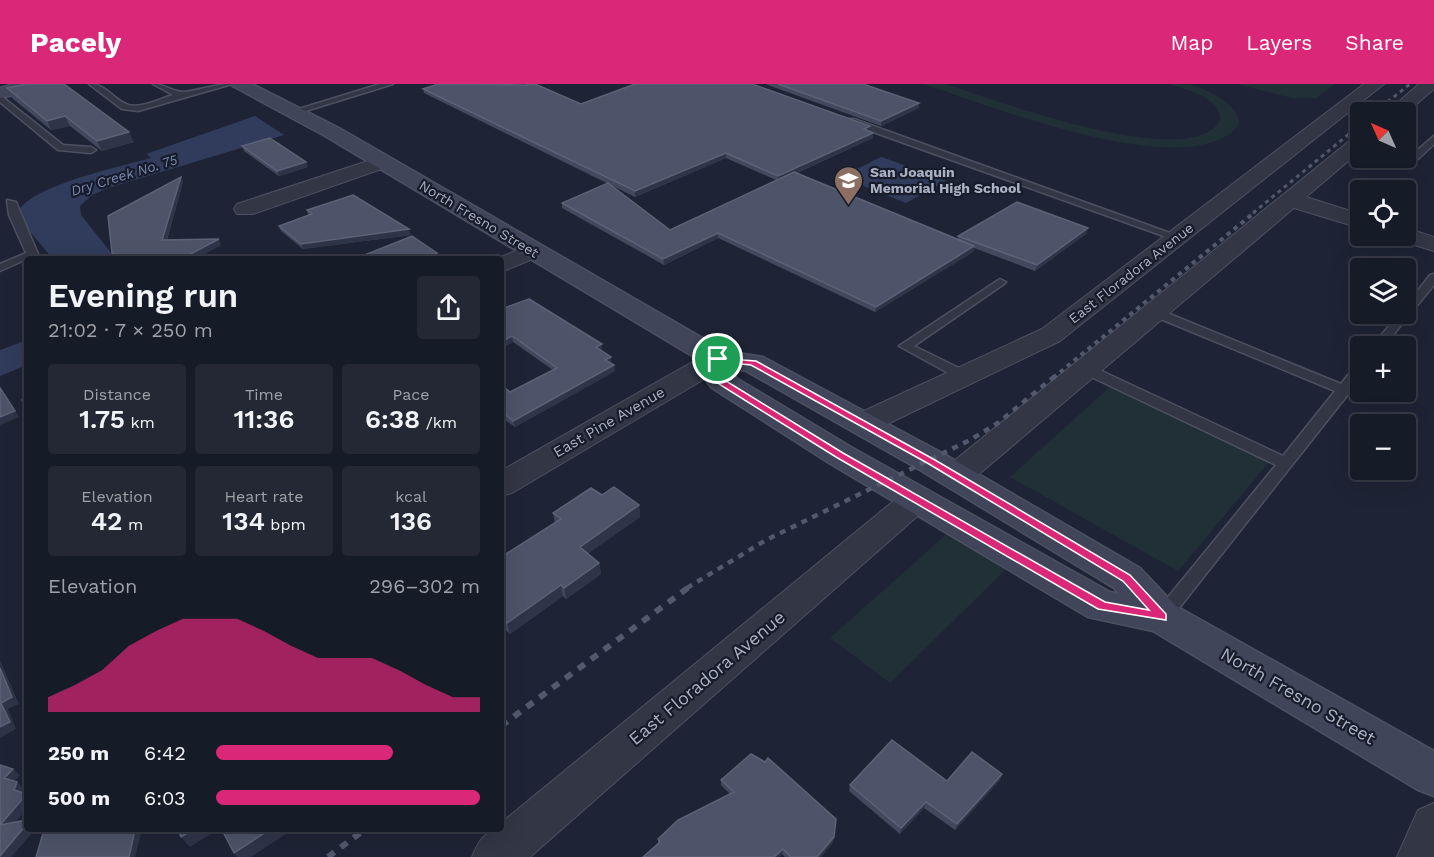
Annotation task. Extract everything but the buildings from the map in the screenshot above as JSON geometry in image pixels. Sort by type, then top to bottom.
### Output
[{"type":"main road","points":[[0,93],[36,84]]},
{"type":"main road","name":"North Fresno Street","points":[[238,84],[292,111],[382,162],[532,251],[720,371],[830,449],[1102,606],[1162,617]]},
{"type":"main road","name":"North Fresno Street","points":[[720,371],[753,363],[864,423],[1126,578],[1162,617],[1434,775]]},
{"type":"main road","points":[[720,371],[902,476],[936,482],[955,477]]},
{"type":"street","name":"East Floradora Avenue","points":[[864,423],[1052,335],[1375,84]]},
{"type":"street","points":[[1408,102],[1430,84]]},
{"type":"street","points":[[955,477],[1350,151]]},
{"type":"street","points":[[245,209],[382,162]]},
{"type":"street","points":[[1292,200],[1350,218]]},
{"type":"street","points":[[1416,239],[1434,244]]},
{"type":"street","points":[[504,264],[532,251]]},
{"type":"street","name":"East Pine Avenue","points":[[504,483],[720,371]]},
{"type":"street","name":"East Floradora Avenue","points":[[495,857],[918,498]]},
{"type":"street","points":[[1420,857],[1434,825]]},
{"type":"lane","points":[[93,84],[126,107],[138,108],[228,84]]},
{"type":"lane","points":[[157,84],[181,95]]},
{"type":"lane","points":[[292,111],[388,84]]},
{"type":"lane","points":[[0,98],[61,148],[91,150]]},
{"type":"lane","points":[[838,116],[1176,237]]},
{"type":"lane","points":[[1416,156],[1434,139]]},
{"type":"lane","points":[[12,202],[12,213],[29,241],[32,254],[27,256]]},
{"type":"lane","points":[[0,268],[24,258]]},
{"type":"lane","points":[[1416,299],[1434,277]]},
{"type":"lane","points":[[966,377],[905,346],[1000,282]]},
{"type":"lane","points":[[1155,312],[1344,390]]},
{"type":"lane","points":[[1386,336],[1396,324]]},
{"type":"lane","points":[[1086,369],[1285,464]]},
{"type":"lane","points":[[1162,617],[1350,382]]},
{"type":"shaded area","points":[[923,84],[945,84],[1089,128],[1171,140],[1202,135],[1220,120],[1219,112],[1209,100],[1169,84],[1192,85],[1208,91],[1227,103],[1238,118],[1238,125],[1231,133],[1203,145],[1167,147],[1125,143],[1034,121]]},
{"type":"shaded area","points":[[1237,84],[1335,84],[1316,98],[1292,98]]},
{"type":"shaded area","points":[[1110,387],[1269,462],[1178,571],[1010,477]]},
{"type":"shaded area","points":[[948,533],[1006,569],[890,683],[830,638]]},
{"type":"water","name":"Dry Creek No. 75","points":[[255,116],[284,135],[108,188],[92,195],[80,206],[81,215],[114,256],[50,256],[22,222],[18,212],[26,203],[40,194],[78,178],[151,158],[146,154]]},
{"type":"water","points":[[881,157],[946,181],[906,203],[841,177]]},
{"type":"water","points":[[24,341],[24,366],[0,376],[0,350]]},
{"type":"railway","points":[[1388,102],[1410,84]]},
{"type":"railway","points":[[1253,213],[1350,133]]},
{"type":"railway","points":[[1053,378],[1255,212]]},
{"type":"railway","points":[[687,588],[766,540],[970,440],[998,423],[1055,376]]},
{"type":"railway","points":[[504,724],[689,587]]},
{"type":"railway","points":[[328,857],[361,832]]},
{"type":"place","name":"San Joaquin Memorial High School","points":[[849,206]]},
{"type":"route","points":[[718,359],[753,363],[932,462],[1126,578],[1162,617],[1102,606],[840,455],[722,382],[718,359]]}]
